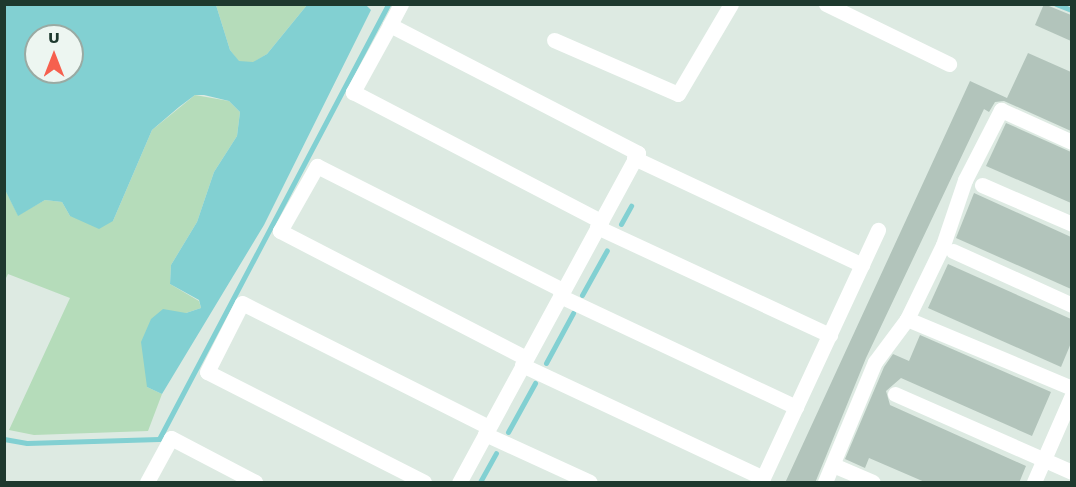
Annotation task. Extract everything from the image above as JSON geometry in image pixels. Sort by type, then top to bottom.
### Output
[{"type":"street","points":[[401,4],[353,92],[599,224],[830,335]]},
{"type":"street","points":[[554,40],[678,94],[731,4]]},
{"type":"street","points":[[826,4],[949,64]]},
{"type":"street","points":[[390,25],[638,153],[459,483]]},
{"type":"street","points":[[825,483],[883,346],[907,319],[943,245],[965,180],[1001,110],[1071,142]]},
{"type":"street","points":[[634,158],[862,265]]},
{"type":"street","points":[[796,407],[561,293],[317,166],[280,231],[524,362],[762,480],[830,335],[878,230]]},
{"type":"street","points":[[982,185],[1071,224]]},
{"type":"street","points":[[952,251],[1071,305]]},
{"type":"street","points":[[424,483],[207,372],[242,303],[590,483]]},
{"type":"street","points":[[907,319],[1071,388]]},
{"type":"street","points":[[895,394],[1071,472]]},
{"type":"street","points":[[1034,483],[1042,459],[1071,395]]},
{"type":"street","points":[[147,483],[171,438],[255,483]]},
{"type":"street","points":[[833,465],[873,483]]},
{"type":"green space","points":[[216,5],[307,5],[267,54],[254,62],[239,62],[230,50]]},
{"type":"green space","points":[[195,95],[229,101],[240,112],[237,136],[214,172],[197,222],[171,265],[170,284],[199,301],[201,308],[186,313],[147,387],[162,394],[148,431],[34,435],[9,430],[70,298],[8,274],[5,280],[5,190],[18,215],[45,200],[62,202],[70,216],[113,221],[152,130]]},
{"type":"water","points":[[5,4],[216,5],[230,50],[239,61],[253,62],[267,54],[307,5],[366,5],[371,10],[264,225],[162,394],[147,387],[141,342],[151,319],[163,309],[186,313],[201,308],[199,300],[170,284],[171,265],[197,222],[214,172],[237,136],[240,112],[229,101],[204,95],[195,95],[179,107],[152,130],[113,221],[99,229],[70,216],[62,202],[45,200],[18,216],[5,190]]},
{"type":"building","points":[[1044,4],[1071,15],[1071,41],[1035,25]]},
{"type":"building","points":[[1028,53],[1071,72],[1071,131],[1004,101],[995,102],[989,112],[984,109],[866,358],[815,483],[785,483],[970,81],[1007,98]]},
{"type":"building","points":[[1006,123],[1071,152],[1071,203],[986,166]]},
{"type":"building","points":[[974,193],[1071,237],[1071,289],[956,238]]},
{"type":"building","points":[[948,264],[1071,319],[1071,343],[1061,367],[928,308]]},
{"type":"building","points":[[920,335],[1051,392],[1032,436],[901,378],[886,391],[890,405],[1026,466],[1019,483],[927,483],[869,458],[865,468],[845,459],[884,367],[893,354],[909,361]]},
{"type":"waterway","points":[[4,439],[27,443],[159,439],[388,4]]},
{"type":"waterway","points":[[1056,4],[1072,10]]},
{"type":"waterway","points":[[621,224],[631,206]]},
{"type":"waterway","points":[[582,295],[607,250]]},
{"type":"waterway","points":[[546,363],[573,313]]},
{"type":"waterway","points":[[508,432],[535,383]]},
{"type":"waterway","points":[[480,482],[496,453]]}]
